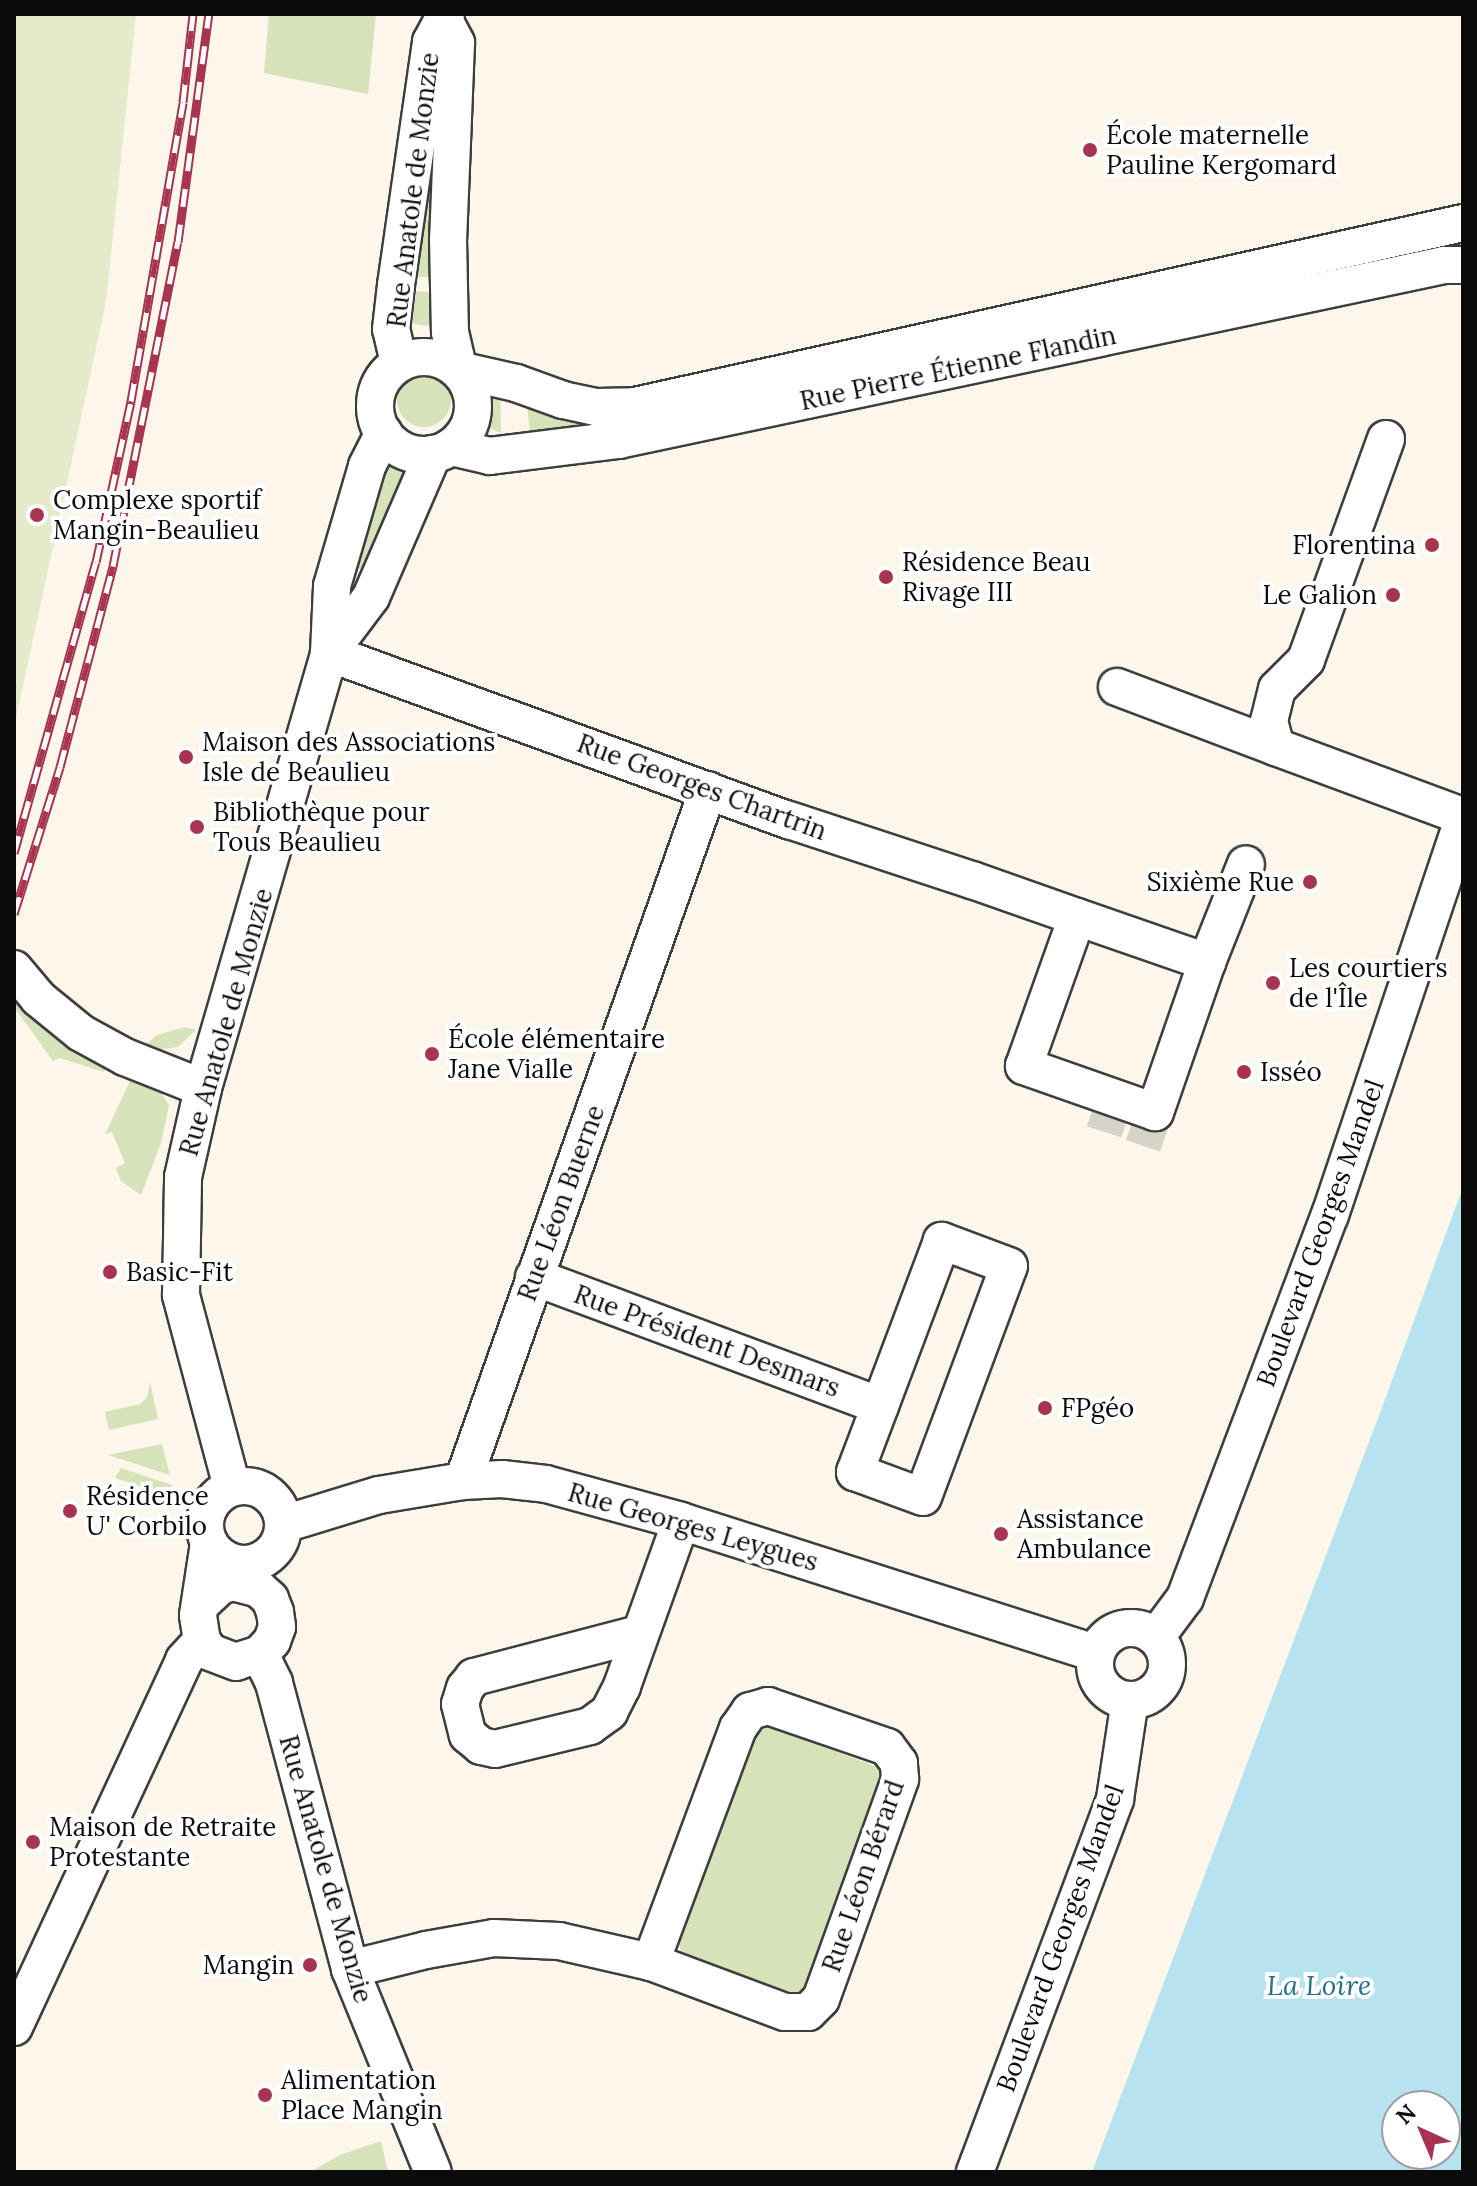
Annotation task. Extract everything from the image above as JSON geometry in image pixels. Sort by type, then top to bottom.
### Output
[{"type":"street","name":"Rue Anatole de Monzie","points":[[399,363],[391,329],[396,285],[431,42],[445,17]]},
{"type":"street","name":"Rue Anatole de Monzie","points":[[445,17],[456,43],[448,239],[450,332],[459,370]]},
{"type":"street","name":"Rue Pierre Étienne Flandin","points":[[459,370],[596,407],[635,406],[1463,223]]},
{"type":"street","name":"Rue Pierre Étienne Flandin","points":[[442,451],[490,456],[619,440],[1444,265],[1463,265]]},
{"type":"street","points":[[429,356],[459,370],[470,386],[474,407],[469,427],[442,451],[405,452],[384,433],[376,415],[376,396],[385,376],[399,363],[429,356]]},
{"type":"street","name":"Rue Anatole de Monzie","points":[[232,1487],[181,1295],[183,1177],[203,1088],[329,653],[332,586],[367,466],[384,433]]},
{"type":"street","points":[[1276,747],[1269,721],[1277,689],[1306,660],[1386,439]]},
{"type":"street","name":"Rue Anatole de Monzie","points":[[329,653],[371,597],[442,451]]},
{"type":"street","name":"Rue Georges Chartrin","points":[[329,653],[708,790],[1207,962]]},
{"type":"street","points":[[1117,687],[1463,817]]},
{"type":"street","name":"Rue Léon Buerne","points":[[463,1481],[708,790]]},
{"type":"street","name":"Boulevard Georges Mandel","points":[[1156,1637],[1185,1598],[1330,1215],[1463,817]]},
{"type":"street","points":[[1077,917],[1024,1066],[1155,1112],[1207,962],[1246,864]]},
{"type":"street","points":[[14,969],[38,998],[81,1033],[125,1057],[203,1088]]},
{"type":"street","points":[[942,1241],[1009,1266],[923,1497],[855,1472],[880,1406],[942,1241]]},
{"type":"street","name":"Rue Président Desmars","points":[[534,1277],[880,1406]]},
{"type":"street","name":"Rue Georges Leygues","points":[[277,1540],[379,1495],[463,1481],[502,1479],[546,1484],[681,1521],[1095,1653]]},
{"type":"street","points":[[253,1486],[266,1491],[277,1501],[277,1540],[270,1599],[277,1627],[272,1641],[260,1654],[236,1662],[222,1659],[202,1641],[198,1628],[209,1543],[205,1530],[210,1506],[217,1495],[232,1487],[253,1486]]},
{"type":"street","points":[[639,1634],[474,1677],[465,1688],[460,1704],[468,1735],[481,1746],[495,1749],[590,1726],[609,1712],[639,1634],[681,1521]]},
{"type":"street","points":[[209,1543],[230,1562],[257,1562],[277,1540]]},
{"type":"street","points":[[202,1603],[220,1586],[233,1582],[259,1589],[270,1599]]},
{"type":"street","points":[[1134,1627],[1156,1637],[1164,1647],[1167,1672],[1153,1692],[1130,1700],[1109,1693],[1101,1685],[1094,1664],[1095,1653],[1110,1633],[1134,1627]]},
{"type":"street","points":[[14,2027],[184,1660],[202,1641]]},
{"type":"street","name":"Rue Anatole de Monzie","points":[[260,1654],[274,1683],[350,1969],[433,2172]]},
{"type":"street","name":"Boulevard Georges Mandel","points":[[975,2172],[1115,1799],[1130,1700]]},
{"type":"street","name":"Rue Léon Bérard","points":[[350,1969],[426,1950],[494,1938],[559,1941],[651,1962],[785,2012],[808,2012],[821,1999],[900,1779],[899,1763],[887,1747],[768,1706],[750,1711],[738,1728],[651,1962]]},
{"type":"green space","name":"Complexe sportif Mangin-Beaulieu","points":[[14,14],[136,14],[106,302],[14,727]]},
{"type":"green space","points":[[269,14],[376,14],[368,94],[264,73]]},
{"type":"green space","points":[[437,42],[435,277],[409,277]]},
{"type":"green space","points":[[406,291],[433,292],[433,321],[428,326],[409,323]]},
{"type":"green space","points":[[424,373],[443,381],[451,400],[443,419],[424,427],[405,419],[397,400],[405,381]]},
{"type":"green space","points":[[500,389],[501,433],[487,427],[480,411],[487,395]]},
{"type":"green space","points":[[527,404],[591,417],[592,425],[530,434]]},
{"type":"green space","points":[[389,462],[396,463],[406,474],[367,571],[350,566],[374,475]]},
{"type":"green space","points":[[14,992],[107,1065],[104,1072],[60,1058],[53,1061],[14,1007]]},
{"type":"green space","points":[[185,1027],[196,1030],[178,1047],[155,1050],[143,1047],[157,1035]]},
{"type":"green space","points":[[132,1077],[161,1093],[169,1105],[161,1143],[141,1195],[121,1181],[116,1168],[125,1163],[112,1132],[105,1134]]},
{"type":"green space","points":[[150,1382],[158,1419],[109,1430],[105,1412],[140,1404],[147,1398]]},
{"type":"green space","points":[[162,1444],[170,1475],[108,1455]]},
{"type":"green space","points":[[121,1468],[172,1485],[174,1497],[115,1478]]},
{"type":"green space","points":[[768,1726],[885,1770],[808,1988],[784,2001],[687,1965],[674,1934],[746,1738]]},
{"type":"green space","points":[[381,2141],[388,2172],[310,2172],[340,2155]]},
{"type":"water","name":"La Loire","points":[[1463,1187],[1463,2172],[1092,2172],[1383,1405]]},
{"type":"tunnel","points":[[1104,1132],[1115,1098]]},
{"type":"tunnel","points":[[1143,1146],[1155,1112]]},
{"type":"railway","points":[[14,853],[96,562],[131,401],[183,102],[193,14]]},
{"type":"railway","points":[[14,914],[60,767],[113,566],[178,242],[209,14]]},
{"type":"place","name":"École maternelle Pauline Kergomard","points":[[1090,150]]},
{"type":"place","name":"Complexe sportif Mangin-Beaulieu","points":[[37,515]]},
{"type":"place","name":"Florentina","points":[[1432,545]]},
{"type":"place","name":"Résidence Beau Rivage III","points":[[886,577]]},
{"type":"place","name":"Le Galion","points":[[1393,595]]},
{"type":"place","name":"Maison des Associations Isle de Beaulieu","points":[[186,757]]},
{"type":"place","name":"Bibliothèque pour Tous Beaulieu","points":[[197,827]]},
{"type":"place","name":"Sixième Rue","points":[[1310,882]]},
{"type":"place","name":"Les courtiers de l'Île","points":[[1273,983]]},
{"type":"place","name":"École élémentaire Jane Vialle","points":[[432,1054]]},
{"type":"place","name":"Isséo","points":[[1244,1072]]},
{"type":"place","name":"Basic-Fit","points":[[110,1272]]},
{"type":"place","name":"FPgéo","points":[[1045,1408]]},
{"type":"place","name":"Résidence U' Corbilo","points":[[70,1511]]},
{"type":"place","name":"Assistance Ambulance","points":[[1001,1534]]},
{"type":"place","name":"Maison de Retraite Protestante","points":[[33,1842]]},
{"type":"place","name":"Mangin","points":[[310,1965]]},
{"type":"place","name":"Alimentation Place Mangin","points":[[265,2095]]}]
